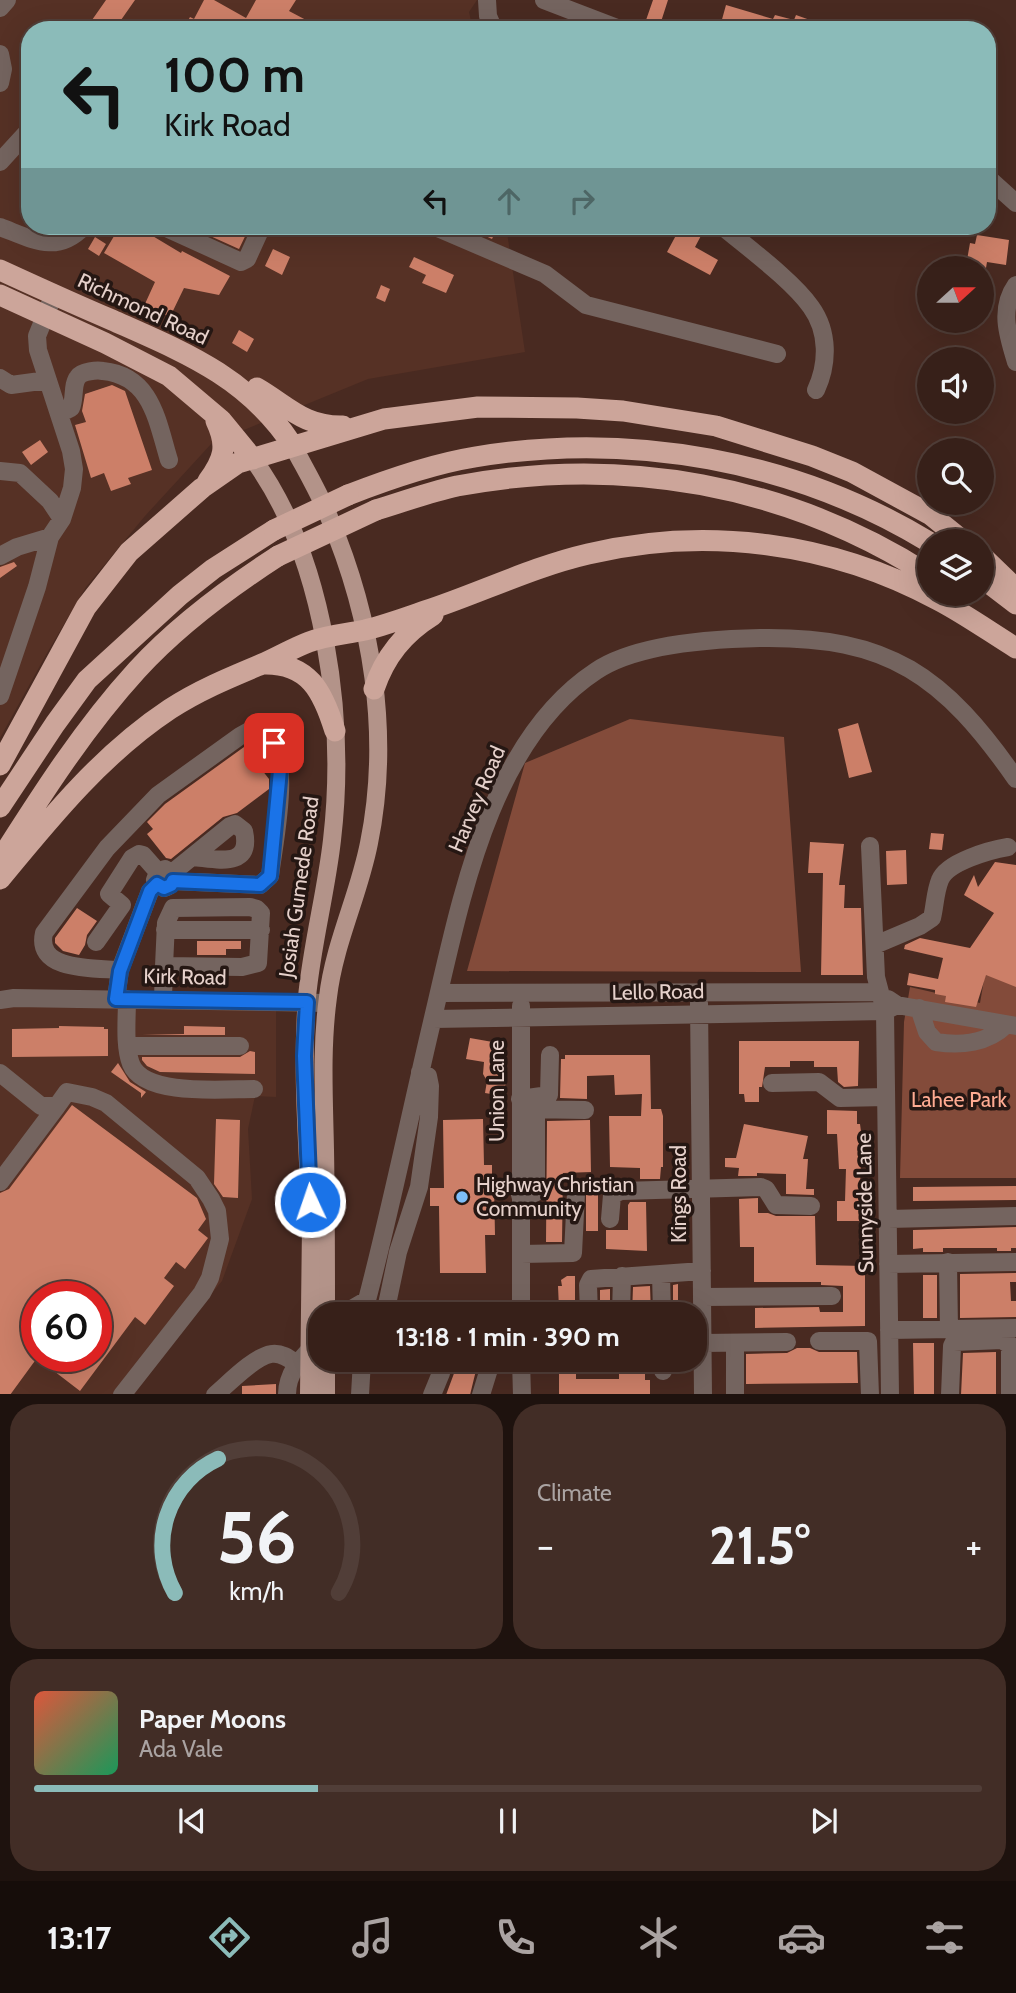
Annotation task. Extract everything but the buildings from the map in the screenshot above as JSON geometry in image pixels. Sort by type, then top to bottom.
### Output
[{"type":"highway","name":"Richmond Road","points":[[0,270],[189,354],[254,398],[292,446]]},
{"type":"highway","points":[[0,295],[169,376],[208,407],[253,459]]},
{"type":"highway","points":[[213,369],[260,389],[301,418],[316,424],[357,425]]},
{"type":"highway","points":[[0,765],[86,607],[129,552],[202,488],[238,463],[357,425],[414,414],[509,406],[577,408],[684,420],[762,440],[852,472],[931,515],[948,529]]},
{"type":"highway","points":[[202,488],[217,468],[224,445],[218,423],[208,407]]},
{"type":"highway","points":[[0,807],[88,680],[180,594],[274,530],[348,495],[413,472],[474,457],[538,449],[595,446],[653,450],[700,457],[786,478],[833,494],[917,536]]},
{"type":"highway","points":[[0,860],[83,735],[138,669],[195,615],[232,585],[278,556],[376,510],[454,487],[503,479],[546,474],[631,474],[730,489],[779,504],[862,537],[917,568]]},
{"type":"highway","points":[[0,879],[87,777],[116,750],[169,709],[229,677],[324,637],[365,630],[463,599],[587,554],[647,544],[708,540],[806,550],[878,572],[937,599],[1016,648]]},
{"type":"highway","points":[[994,568],[1016,589]]},
{"type":"highway","points":[[994,587],[1016,604]]},
{"type":"highway","points":[[374,689],[387,658],[412,629],[463,599]]},
{"type":"highway","points":[[973,606],[1016,641]]},
{"type":"highway","points":[[262,664],[275,663],[311,680],[320,691],[335,730]]},
{"type":"main road","name":"Richmond Road","points":[[292,446],[328,514],[343,552],[365,630]]},
{"type":"main road","points":[[253,459],[271,486],[297,542],[324,637]]},
{"type":"main road","name":"Josiah Gumede Road","points":[[326,1302],[322,1069],[327,1003],[331,975],[369,845],[376,801],[378,729],[365,630]]},
{"type":"main road","name":"Josiah Gumede Road","points":[[309,1394],[311,1225],[304,1056],[307,1002],[332,839],[336,771],[333,694],[324,637]]},
{"type":"main road","points":[[326,1372],[326,1394]]},
{"type":"street","points":[[0,8],[7,0]]},
{"type":"street","points":[[487,0],[491,21]]},
{"type":"street","points":[[544,0],[599,21]]},
{"type":"street","points":[[0,54],[3,69],[0,83]]},
{"type":"street","points":[[0,162],[21,139]]},
{"type":"street","points":[[996,185],[1016,203]]},
{"type":"street","points":[[0,227],[31,239],[51,243],[62,242],[76,235]]},
{"type":"street","points":[[199,235],[238,262],[244,262],[258,235]]},
{"type":"street","points":[[454,235],[545,274],[586,305],[777,354]]},
{"type":"street","points":[[733,235],[811,306],[824,339],[826,360],[816,390]]},
{"type":"street","points":[[1016,285],[1009,297],[1006,320],[1016,362]]},
{"type":"street","points":[[0,696],[37,587],[50,537],[61,519],[72,488],[75,469],[37,336],[44,314],[55,295]]},
{"type":"street","points":[[59,414],[71,408],[76,379],[82,374],[102,370],[128,377],[143,389],[149,399],[169,460]]},
{"type":"street","points":[[0,378],[11,385],[48,380]]},
{"type":"street","points":[[0,471],[20,473],[50,501],[61,519]]},
{"type":"street","points":[[0,556],[17,547],[50,537]]},
{"type":"street","name":"Harvey Road","points":[[368,1302],[389,1250],[420,1072],[475,858],[507,777],[526,743],[551,710],[583,680],[611,662],[634,654],[737,639],[819,640],[856,648],[893,660],[940,690],[972,720],[1016,779]]},
{"type":"street","points":[[96,942],[122,905],[109,894],[132,859],[139,854],[165,878],[260,885],[270,876],[280,770],[274,743],[264,728],[256,727],[240,736],[159,795],[107,848],[44,933],[47,953],[59,963],[120,971]]},
{"type":"street","name":"Sunnyside Lane","points":[[870,846],[876,977],[879,992],[891,1008],[886,1097],[890,1394]]},
{"type":"street","points":[[874,945],[920,926],[932,918],[939,880],[944,871],[987,852],[1008,847]]},
{"type":"street","points":[[193,857],[150,891],[120,971],[129,1058],[137,1074],[165,1087],[254,1089]]},
{"type":"street","points":[[163,999],[165,930],[170,911],[178,907],[257,908],[262,916],[259,961],[255,964],[242,967],[164,966]]},
{"type":"street","name":"Lello Road","points":[[439,993],[879,992]]},
{"type":"street","name":"Union Lane","points":[[521,1302],[520,1195],[525,1106],[520,1017],[522,993]]},
{"type":"street","name":"Kings Road","points":[[699,993],[703,1302]]},
{"type":"street","name":"Kirk Road","points":[[0,1000],[163,999],[327,1003]]},
{"type":"street","points":[[919,1008],[927,1032],[936,1042],[965,1043],[983,1040],[1011,1025]]},
{"type":"street","name":"Lello Road","points":[[433,1018],[919,1008],[1011,1025]]},
{"type":"street","points":[[128,1046],[240,1046]]},
{"type":"street","points":[[525,1106],[549,1095],[550,1055]]},
{"type":"street","points":[[386,1302],[389,1250],[419,1187],[429,1116],[429,1079],[427,1074],[420,1072]]},
{"type":"street","points":[[0,1073],[41,1107],[57,1106]]},
{"type":"street","points":[[772,1083],[819,1082],[840,1098],[847,1099],[886,1097]]},
{"type":"street","points":[[1,1181],[67,1092],[106,1103],[197,1178],[217,1211],[220,1239],[210,1278],[202,1293],[123,1394]]},
{"type":"street","points":[[525,1106],[586,1110]]},
{"type":"street","points":[[610,1219],[612,1195],[616,1192],[764,1188],[776,1205],[811,1206]]},
{"type":"street","points":[[521,1254],[573,1253],[576,1193]]},
{"type":"street","points":[[888,1219],[1016,1216]]},
{"type":"street","points":[[948,1262],[949,1329]]},
{"type":"street","points":[[888,1264],[1016,1262]]},
{"type":"street","points":[[589,1302],[590,1280],[702,1270]]},
{"type":"street","points":[[661,1274],[662,1302]]},
{"type":"street","points":[[621,1302],[622,1276]]},
{"type":"street","points":[[703,1297],[832,1296]]},
{"type":"street","points":[[819,1341],[868,1341],[889,1335],[949,1329],[1016,1328]]},
{"type":"street","points":[[950,1394],[954,1342],[1002,1340],[1010,1345],[1010,1394]]},
{"type":"street","points":[[868,1341],[870,1394]]},
{"type":"street","points":[[707,1342],[787,1342]]},
{"type":"street","points":[[735,1343],[735,1394]]},
{"type":"street","points":[[287,1394],[292,1370],[308,1352]]},
{"type":"street","points":[[216,1394],[251,1364],[271,1354],[286,1357],[297,1364]]},
{"type":"street","points":[[360,1394],[361,1372]]},
{"type":"street","points":[[432,1394],[441,1372]]},
{"type":"street","points":[[481,1394],[488,1372]]},
{"type":"street","points":[[521,1372],[522,1394]]},
{"type":"street","name":"Kings Road","points":[[703,1372],[703,1394]]},
{"type":"shaded area","points":[[0,0],[477,0],[469,12],[471,21],[21,21],[21,235],[507,235],[525,352],[368,379],[212,443],[145,516],[86,587],[0,738]]},
{"type":"shaded area","points":[[276,1004],[276,1097],[255,1096],[248,1129],[252,1199],[222,1281],[129,1394],[0,1394],[0,1006]]},
{"type":"green space","points":[[630,719],[784,737],[801,972],[467,971],[525,763]]},
{"type":"green space","name":"Lahee Park","points":[[1016,909],[1016,1178],[900,1178],[904,1022],[910,987],[980,1003],[989,951]]},
{"type":"place","name":"Highway Christian Community","points":[[462,1197]]},
{"type":"route","points":[[274,743],[280,770],[270,876],[260,885],[173,881],[164,888],[157,884],[150,891],[136,926],[120,971],[116,999],[307,1002],[304,1056],[310,1202]]}]
